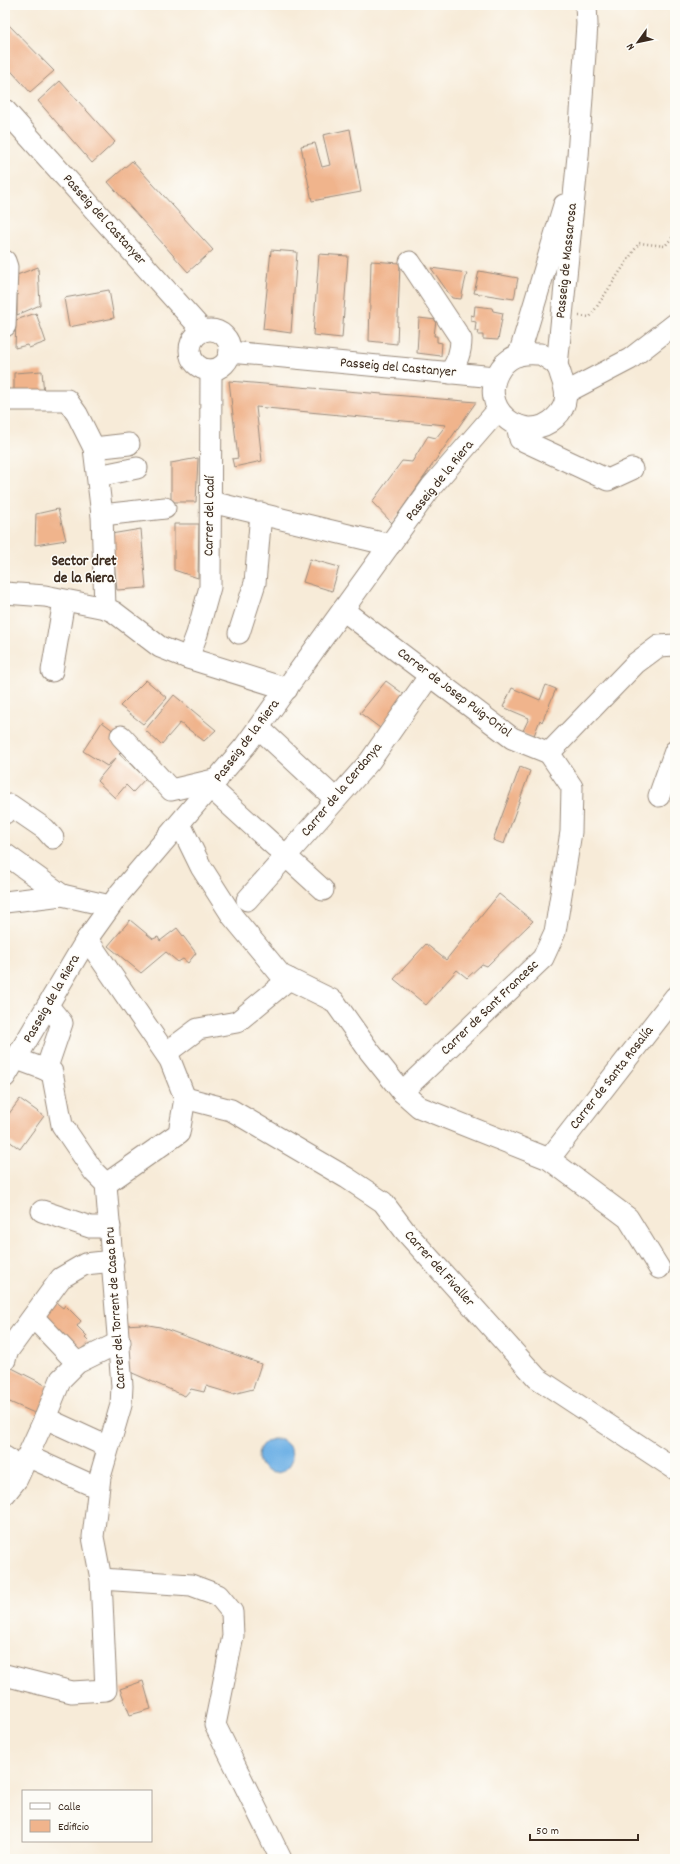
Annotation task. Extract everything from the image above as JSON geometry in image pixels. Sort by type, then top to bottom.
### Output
[{"type":"street","name":"Passeig de Massarosa","points":[[557,366],[578,156],[587,24],[586,5]]},
{"type":"street","name":"Passeig del Castanyer","points":[[5,110],[203,331]]},
{"type":"street","name":"Passeig de Massarosa","points":[[519,354],[578,156]]},
{"type":"street","points":[[5,261],[7,267],[5,326]]},
{"type":"street","points":[[410,262],[461,339],[461,348],[458,359],[450,373]]},
{"type":"street","points":[[567,392],[630,359],[675,324]]},
{"type":"street","points":[[215,330],[228,340],[230,352],[224,365],[211,370],[197,366],[190,354],[192,340],[203,331],[215,330]]},
{"type":"street","name":"Passeig del Castanyer","points":[[230,352],[495,377]]},
{"type":"street","points":[[519,354],[542,354],[557,366],[567,392],[563,406],[555,418],[541,426],[529,428],[517,425],[506,419],[498,410],[492,394],[495,377],[504,363],[519,354]]},
{"type":"street","name":"Carrer del Cadí","points":[[188,658],[197,634],[210,587],[211,370]]},
{"type":"street","points":[[5,400],[67,400],[77,414],[94,448],[102,515],[105,608]]},
{"type":"street","name":"Passeig de la Riera","points":[[5,1078],[87,939],[121,891],[215,784],[259,728],[432,486],[498,410]]},
{"type":"street","points":[[517,425],[520,439],[608,480],[632,469]]},
{"type":"street","points":[[94,448],[129,444]]},
{"type":"street","points":[[98,476],[137,468]]},
{"type":"street","points":[[211,502],[390,545]]},
{"type":"street","points":[[102,515],[165,508]]},
{"type":"street","points":[[239,633],[255,583],[261,513]]},
{"type":"street","points":[[5,593],[22,593],[105,608],[114,612],[160,647],[188,658],[287,689]]},
{"type":"street","points":[[52,671],[64,601]]},
{"type":"street","name":"Carrer de Josep Puig-Oriol","points":[[343,610],[512,738],[549,753]]},
{"type":"street","points":[[549,753],[636,662],[659,646],[675,645]]},
{"type":"street","name":"Carrer de la Cerdanya","points":[[247,900],[370,761],[430,675]]},
{"type":"street","points":[[259,728],[331,795]]},
{"type":"street","points":[[121,736],[171,790],[215,784],[286,857],[323,890]]},
{"type":"street","points":[[659,796],[675,751]]},
{"type":"street","name":"Carrer de Sant Francesc","points":[[402,1092],[543,958],[556,932],[571,832],[572,787],[549,753]]},
{"type":"street","points":[[5,812],[10,804],[45,829],[53,838]]},
{"type":"street","points":[[180,824],[201,867],[233,917],[281,975],[334,1001],[370,1052],[402,1092],[419,1107],[550,1159],[628,1218],[659,1268]]},
{"type":"street","points":[[7,859],[62,895]]},
{"type":"street","points":[[5,902],[62,895],[110,906]]},
{"type":"street","points":[[17,1059],[52,1072],[62,1125],[94,1172],[106,1184],[179,1133],[185,1098],[166,1053],[87,939]]},
{"type":"street","points":[[166,1053],[198,1029],[237,1022],[289,979]]},
{"type":"street","name":"Carrer de Santa Rosalía","points":[[550,1159],[675,997]]},
{"type":"street","points":[[46,1070],[62,1023],[48,1006]]},
{"type":"street","name":"Carrer del Fivaller","points":[[185,1098],[231,1110],[347,1178],[383,1202],[405,1231],[537,1378],[674,1466]]},
{"type":"street","name":"Carrer del Torrent de Casa Bru","points":[[5,1675],[72,1692],[106,1690],[100,1579],[93,1537],[98,1488],[108,1447],[121,1405],[122,1386],[120,1342],[106,1184]]},
{"type":"street","points":[[42,1211],[90,1227],[110,1226]]},
{"type":"street","points":[[6,1354],[61,1278],[85,1264],[113,1261]]},
{"type":"street","points":[[33,1317],[77,1364]]},
{"type":"street","points":[[5,1494],[18,1461],[45,1418],[61,1379],[77,1364],[120,1342]]},
{"type":"street","points":[[45,1418],[108,1447]]},
{"type":"street","points":[[18,1461],[98,1488]]},
{"type":"street","points":[[100,1579],[191,1586],[218,1595],[232,1612],[233,1636],[215,1725],[281,1859]]},
{"type":"path","points":[[562,315],[590,317],[639,244],[666,246],[675,234]]},
{"type":"water","points":[[275,1439],[287,1444],[292,1456],[287,1468],[275,1473],[263,1468],[258,1456],[263,1444]]},
{"type":"building","points":[[5,21],[54,71],[30,92],[5,64]]},
{"type":"building","points":[[60,81],[115,142],[92,163],[38,101]]},
{"type":"building","points":[[350,129],[361,192],[312,201],[301,146],[315,143],[322,167],[330,165],[323,135]]},
{"type":"building","points":[[132,161],[213,250],[188,272],[108,182]]},
{"type":"building","points":[[271,250],[297,252],[291,333],[263,329]]},
{"type":"building","points":[[319,254],[348,256],[342,338],[313,335]]},
{"type":"building","points":[[371,261],[400,263],[397,344],[369,341]]},
{"type":"building","points":[[38,267],[40,305],[17,315],[17,275]]},
{"type":"building","points":[[431,268],[467,273],[461,299],[452,298]]},
{"type":"building","points":[[479,271],[518,278],[514,299],[474,293]]},
{"type":"building","points":[[109,290],[114,318],[69,327],[64,298]]},
{"type":"building","points":[[475,306],[492,308],[493,311],[503,313],[498,340],[483,339],[483,335],[478,335],[479,331],[475,331],[476,322],[471,321],[471,315],[474,316]]},
{"type":"building","points":[[36,313],[46,342],[29,348],[27,345],[15,348],[16,320]]},
{"type":"building","points":[[419,318],[436,320],[434,336],[437,336],[437,342],[442,343],[441,356],[417,353]]},
{"type":"building","points":[[42,371],[44,394],[14,395],[14,373]]},
{"type":"building","points":[[229,381],[476,402],[392,523],[372,502],[402,461],[412,462],[428,436],[436,438],[446,425],[256,407],[262,461],[234,467],[232,459],[238,458]]},
{"type":"building","points":[[198,458],[196,502],[171,502],[171,463]]},
{"type":"building","points":[[58,509],[66,540],[35,545],[36,514]]},
{"type":"building","points":[[174,524],[199,524],[198,578],[174,570]]},
{"type":"building","points":[[141,529],[146,588],[117,590],[111,534]]},
{"type":"building","points":[[310,559],[339,567],[332,591],[303,582]]},
{"type":"building","points":[[146,680],[167,698],[143,724],[120,706]]},
{"type":"building","points":[[386,681],[405,695],[380,728],[360,713]]},
{"type":"building","points":[[546,685],[556,689],[542,722],[540,720],[533,738],[522,733],[529,718],[503,707],[512,688],[540,700]]},
{"type":"building","points":[[174,695],[216,730],[204,741],[180,723],[161,745],[145,730]]},
{"type":"building","points":[[102,722],[130,743],[119,754],[146,778],[133,792],[126,785],[115,798],[97,781],[116,758],[107,766],[83,751]]},
{"type":"building","points":[[520,767],[530,771],[504,844],[493,840]]},
{"type":"building","points":[[499,894],[533,921],[487,966],[482,964],[467,978],[457,970],[426,1005],[394,979],[426,944],[446,960]]},
{"type":"building","points":[[130,920],[153,939],[158,937],[160,941],[177,928],[196,953],[188,963],[183,959],[178,962],[166,952],[141,973],[108,946]]},
{"type":"building","points":[[20,1099],[44,1116],[20,1149],[5,1138],[5,1119]]},
{"type":"building","points":[[54,1301],[63,1308],[65,1305],[81,1321],[77,1326],[87,1336],[85,1338],[89,1342],[74,1356],[39,1317]]},
{"type":"building","points":[[143,1324],[160,1327],[261,1364],[253,1389],[233,1394],[206,1386],[204,1392],[191,1389],[185,1396],[121,1368],[123,1325]]},
{"type":"building","points":[[8,1366],[51,1388],[39,1415],[5,1400],[5,1375]]},
{"type":"building","points":[[143,1681],[151,1709],[130,1715],[120,1689]]},
{"type":"district","name":"Sector dret de la Riera","points":[[84,570]]}]
